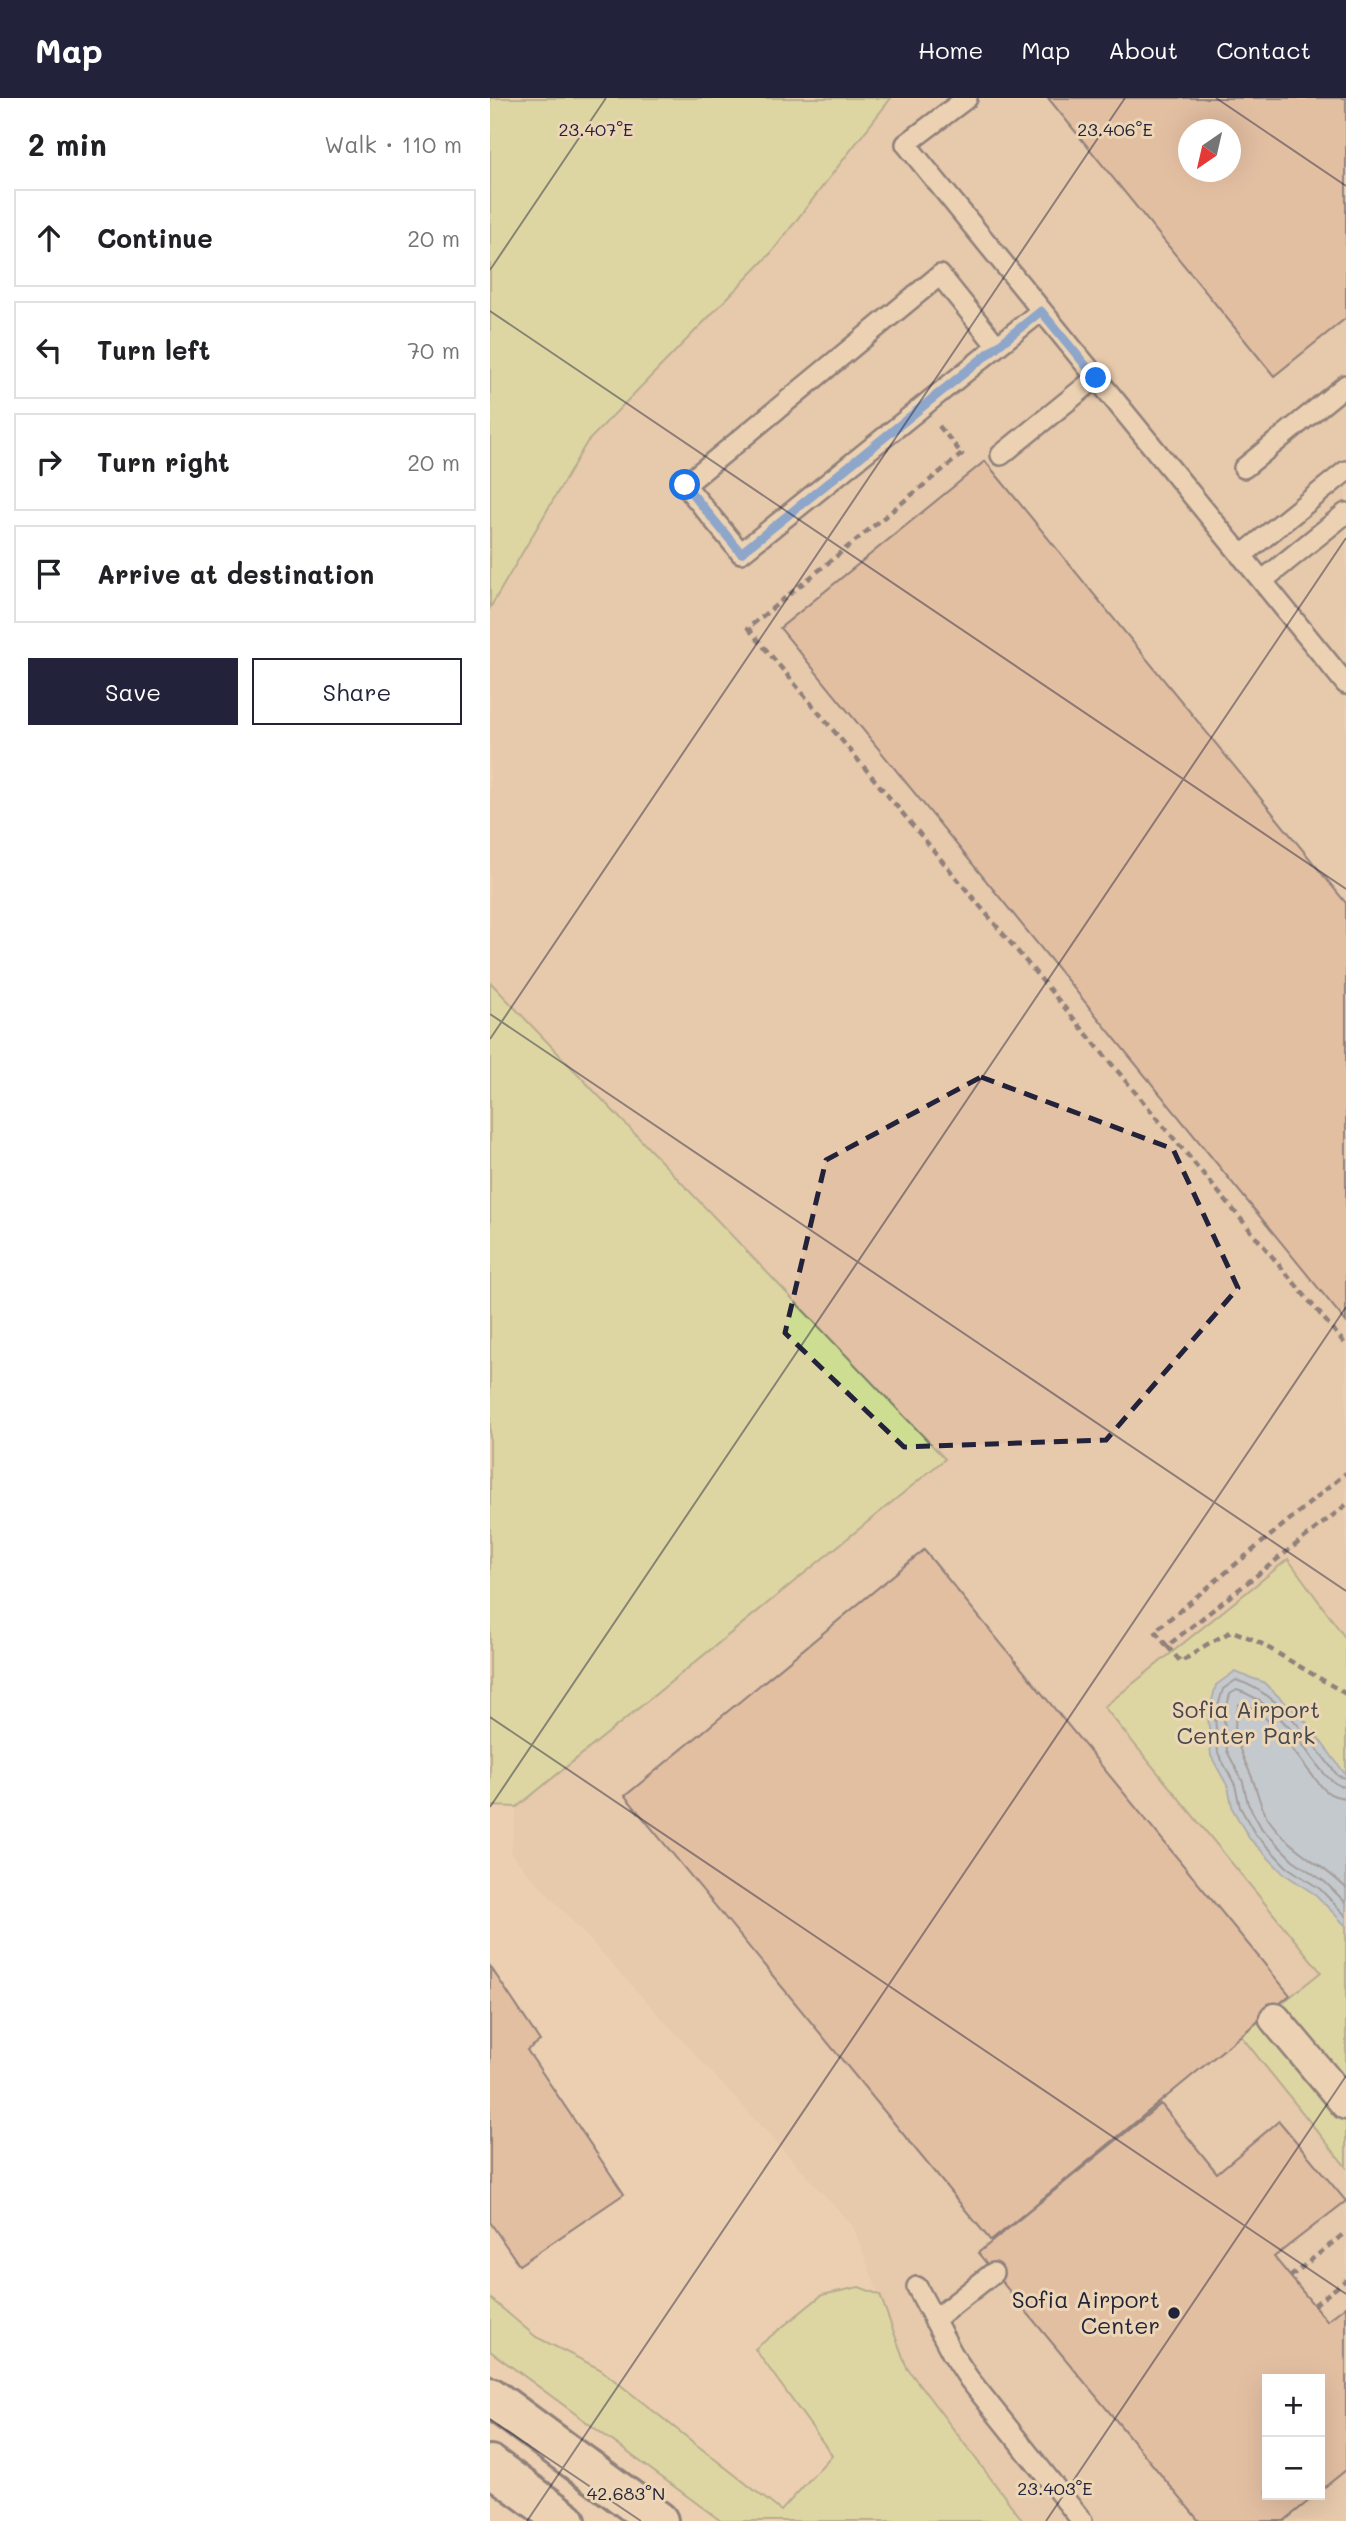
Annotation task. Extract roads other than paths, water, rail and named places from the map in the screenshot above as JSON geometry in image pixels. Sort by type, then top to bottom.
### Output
[{"type":"main road","points":[[490,2397],[658,2521]]},
{"type":"main road","points":[[490,2465],[566,2521]]},
{"type":"street","points":[[1275,2019],[1346,2104]]},
{"type":"lane","points":[[967,98],[906,144],[1346,684]]},
{"type":"lane","points":[[997,346],[940,275],[685,485],[741,553],[1041,311]]},
{"type":"lane","points":[[1001,456],[1096,378]]},
{"type":"lane","points":[[1244,468],[1346,385]]},
{"type":"lane","points":[[1241,556],[1346,471]]},
{"type":"lane","points":[[1262,581],[1346,513]]},
{"type":"lane","points":[[934,2320],[993,2273]]},
{"type":"lane","points":[[917,2287],[969,2379],[1082,2521]]},
{"type":"water","points":[[1234,1672],[1263,1682],[1306,1722],[1346,1775],[1346,1926],[1316,1895],[1283,1873],[1249,1838],[1233,1810],[1228,1787],[1211,1756],[1208,1716],[1216,1685]]},
{"type":"place","name":"Sofia Airport Center","points":[[1174,2313]]},
{"type":"park label","name":"Sofia Airport Center Park","points":[[1246,1723]]}]
